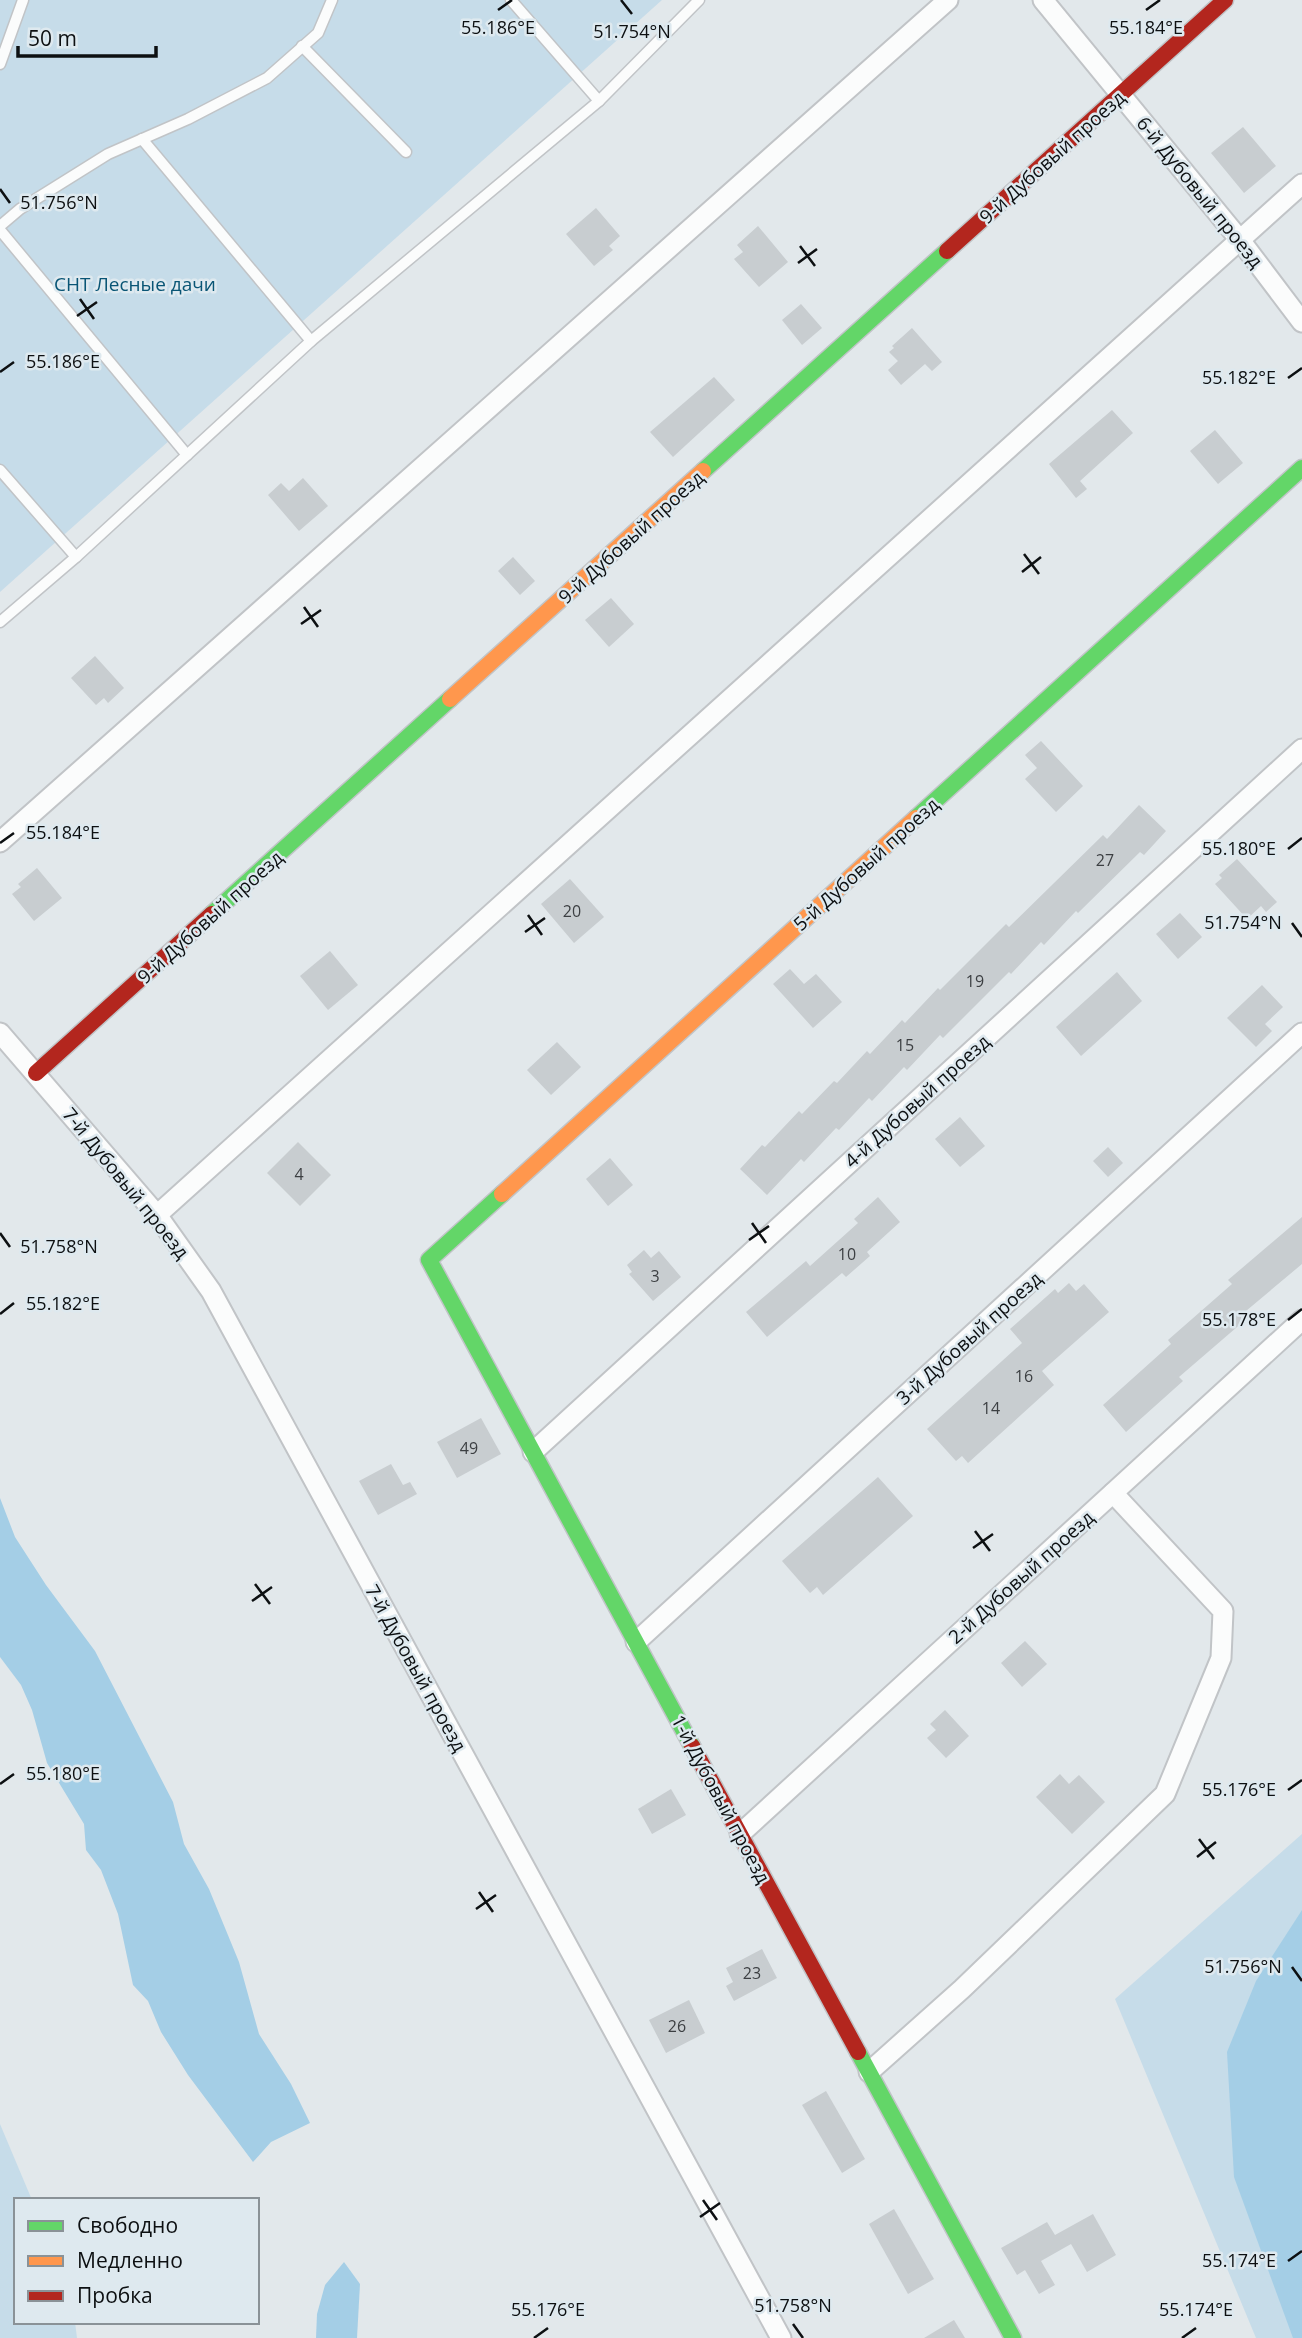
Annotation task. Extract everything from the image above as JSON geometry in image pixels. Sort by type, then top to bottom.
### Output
[{"type":"street","points":[[0,842],[948,0]]},
{"type":"street","name":"6-й Дубовый проезд","points":[[1043,0],[1240,240],[1302,322]]},
{"type":"street","name":"9-й Дубовый проезд","points":[[36,1073],[1225,0]]},
{"type":"street","points":[[157,1215],[1302,184]]},
{"type":"street","name":"5-й Дубовый проезд","points":[[429,1260],[1302,468]]},
{"type":"street","name":"4-й Дубовый проезд","points":[[533,1452],[1302,750]]},
{"type":"street","name":"7-й Дубовый проезд","points":[[0,1032],[157,1215],[211,1291],[781,2338]]},
{"type":"street","name":"3-й Дубовый проезд","points":[[636,1642],[1302,1033]]},
{"type":"street","name":"1-й Дубовый проезд","points":[[429,1260],[1013,2338]]},
{"type":"street","name":"2-й Дубовый проезд","points":[[740,1834],[1302,1320]]},
{"type":"street","points":[[869,2072],[962,1989],[1165,1794],[1221,1658],[1223,1611],[1113,1493]]},
{"type":"lane","points":[[0,64],[23,0]]},
{"type":"lane","points":[[187,454],[0,228],[20,209],[99,160],[267,78],[318,33],[332,0]]},
{"type":"lane","points":[[511,0],[599,101]]},
{"type":"lane","points":[[0,622],[76,557],[310,341],[599,101],[699,0]]},
{"type":"lane","points":[[302,46],[406,152]]},
{"type":"lane","points":[[142,139],[310,341]]},
{"type":"lane","points":[[0,470],[76,557]]},
{"type":"green space","name":"СНТ Лесные дачи","points":[[0,0],[662,0],[0,592]]},
{"type":"green space","points":[[1302,1834],[1302,2338],[1256,2338],[1115,1999]]},
{"type":"green space","points":[[0,2124],[31,2198],[14,2198],[14,2324],[75,2324],[77,2338],[0,2338]]},
{"type":"water","points":[[0,1498],[15,1537],[46,1585],[95,1651],[173,1802],[184,1844],[209,1889],[239,1962],[259,2034],[291,2084],[310,2123],[271,2142],[253,2162],[188,2075],[161,2032],[148,2001],[133,1985],[118,1914],[101,1870],[86,1850],[84,1824],[47,1763],[32,1710],[21,1685],[0,1657]]},
{"type":"water","points":[[1302,1910],[1302,2338],[1293,2338],[1234,2177],[1227,2052],[1256,1981]]},
{"type":"water","points":[[344,2262],[360,2284],[357,2338],[316,2338],[317,2314],[325,2285]]},
{"type":"building","points":[[1243,127],[1276,166],[1244,193],[1211,153]]},
{"type":"building","points":[[596,208],[620,236],[609,246],[613,250],[594,266],[566,234]]},
{"type":"building","points":[[758,226],[788,262],[759,287],[734,259],[743,252],[737,245]]},
{"type":"building","points":[[801,304],[822,328],[802,345],[782,320]]},
{"type":"building","points":[[912,328],[942,362],[932,371],[925,364],[901,385],[888,370],[898,361],[889,352]]},
{"type":"building","points":[[714,377],[735,400],[673,457],[650,432]]},
{"type":"building","points":[[1112,410],[1133,433],[1080,481],[1087,489],[1076,498],[1049,464]]},
{"type":"building","points":[[1215,430],[1243,463],[1218,484],[1190,451]]},
{"type":"building","points":[[303,478],[328,506],[299,531],[268,495],[281,483],[289,491]]},
{"type":"building","points":[[513,557],[535,581],[520,595],[498,571]]},
{"type":"building","points":[[611,598],[634,624],[609,647],[585,620]]},
{"type":"building","points":[[95,656],[124,688],[108,703],[104,698],[96,705],[71,678]]},
{"type":"building","points":[[1041,741],[1083,786],[1056,812],[1025,779],[1037,768],[1025,755]]},
{"type":"building","points":[[1139,805],[1166,831],[1144,855],[1140,852],[1078,913],[1076,911],[1044,945],[1041,942],[1011,974],[1009,972],[943,1038],[940,1035],[907,1070],[904,1067],[872,1101],[869,1098],[804,1162],[801,1159],[767,1195],[740,1169],[799,1111],[802,1114],[867,1051],[870,1054],[902,1020],[905,1023],[938,988],[940,990],[1006,924],[1009,927],[1103,835],[1107,839]]},
{"type":"building","points":[[1237,859],[1277,902],[1266,912],[1261,906],[1247,919],[1215,884],[1222,878],[1219,875]]},
{"type":"building","points":[[37,868],[62,898],[34,921],[12,894],[21,887],[18,884]]},
{"type":"building","points":[[570,879],[604,917],[574,943],[541,904]]},
{"type":"building","points":[[1180,913],[1202,937],[1178,959],[1156,934]]},
{"type":"building","points":[[330,951],[358,985],[328,1010],[300,976]]},
{"type":"building","points":[[790,969],[804,984],[816,974],[842,1002],[813,1028],[773,984]]},
{"type":"building","points":[[1117,972],[1142,1001],[1081,1056],[1056,1027]]},
{"type":"building","points":[[1262,985],[1283,1007],[1265,1024],[1272,1031],[1256,1047],[1227,1018]]},
{"type":"building","points":[[557,1042],[581,1067],[551,1095],[527,1070]]},
{"type":"building","points":[[960,1117],[985,1146],[960,1167],[935,1139]]},
{"type":"building","points":[[298,1142],[331,1175],[300,1206],[267,1173]]},
{"type":"building","points":[[1108,1147],[1123,1163],[1108,1177],[1093,1161]]},
{"type":"building","points":[[610,1158],[633,1185],[608,1206],[586,1179]]},
{"type":"building","points":[[878,1197],[900,1222],[867,1252],[870,1256],[846,1277],[842,1273],[767,1337],[746,1312],[806,1261],[810,1266],[858,1223],[854,1219]]},
{"type":"building","points":[[1302,1217],[1302,1264],[1240,1316],[1244,1321],[1179,1377],[1183,1381],[1126,1432],[1103,1405],[1171,1344],[1168,1340],[1232,1284],[1228,1280]]},
{"type":"building","points":[[644,1250],[651,1258],[659,1251],[681,1277],[653,1301],[629,1274],[632,1272],[627,1265]]},
{"type":"building","points":[[1069,1283],[1076,1291],[1084,1284],[1109,1312],[1042,1371],[1054,1385],[968,1463],[962,1456],[956,1461],[927,1429],[1022,1343],[1010,1329],[1055,1289],[1058,1293]]},
{"type":"building","points":[[481,1418],[501,1454],[457,1478],[437,1442]]},
{"type":"building","points":[[391,1464],[403,1485],[410,1482],[417,1494],[378,1515],[359,1481]]},
{"type":"building","points":[[878,1477],[913,1516],[823,1595],[817,1587],[810,1593],[782,1561]]},
{"type":"building","points":[[1025,1641],[1047,1664],[1022,1687],[1001,1663]]},
{"type":"building","points":[[945,1710],[969,1736],[946,1758],[927,1738],[936,1730],[930,1724]]},
{"type":"building","points":[[1060,1774],[1069,1784],[1079,1775],[1105,1802],[1072,1834],[1036,1797]]},
{"type":"building","points":[[671,1789],[686,1815],[652,1834],[638,1809]]},
{"type":"building","points":[[762,1949],[777,1978],[734,2001],[726,1986],[733,1982],[726,1968]]},
{"type":"building","points":[[689,2000],[705,2033],[666,2053],[649,2020]]},
{"type":"building","points":[[826,2091],[865,2159],[842,2173],[802,2105]]},
{"type":"building","points":[[894,2209],[934,2279],[908,2294],[869,2224]]},
{"type":"building","points":[[1093,2214],[1116,2255],[1087,2272],[1071,2244],[1041,2261],[1055,2285],[1039,2294],[1025,2270],[1017,2275],[1001,2248],[1047,2222],[1055,2235]]},
{"type":"building","points":[[954,2320],[965,2338],[924,2338]]},
{"type":"traffic: fast","points":[[703,471],[947,251]]},
{"type":"traffic: fast","points":[[916,818],[1302,468]]},
{"type":"traffic: fast","points":[[212,914],[450,699]]},
{"type":"traffic: fast","points":[[502,1194],[429,1260],[692,1746]]},
{"type":"traffic: fast","points":[[858,2052],[1013,2338]]},
{"type":"traffic: slow","points":[[450,699],[703,471]]},
{"type":"traffic: slow","points":[[502,1194],[916,818]]},
{"type":"traffic: jam","points":[[947,251],[1225,0]]},
{"type":"traffic: jam","points":[[36,1073],[212,914]]},
{"type":"traffic: jam","points":[[692,1746],[858,2052]]}]
